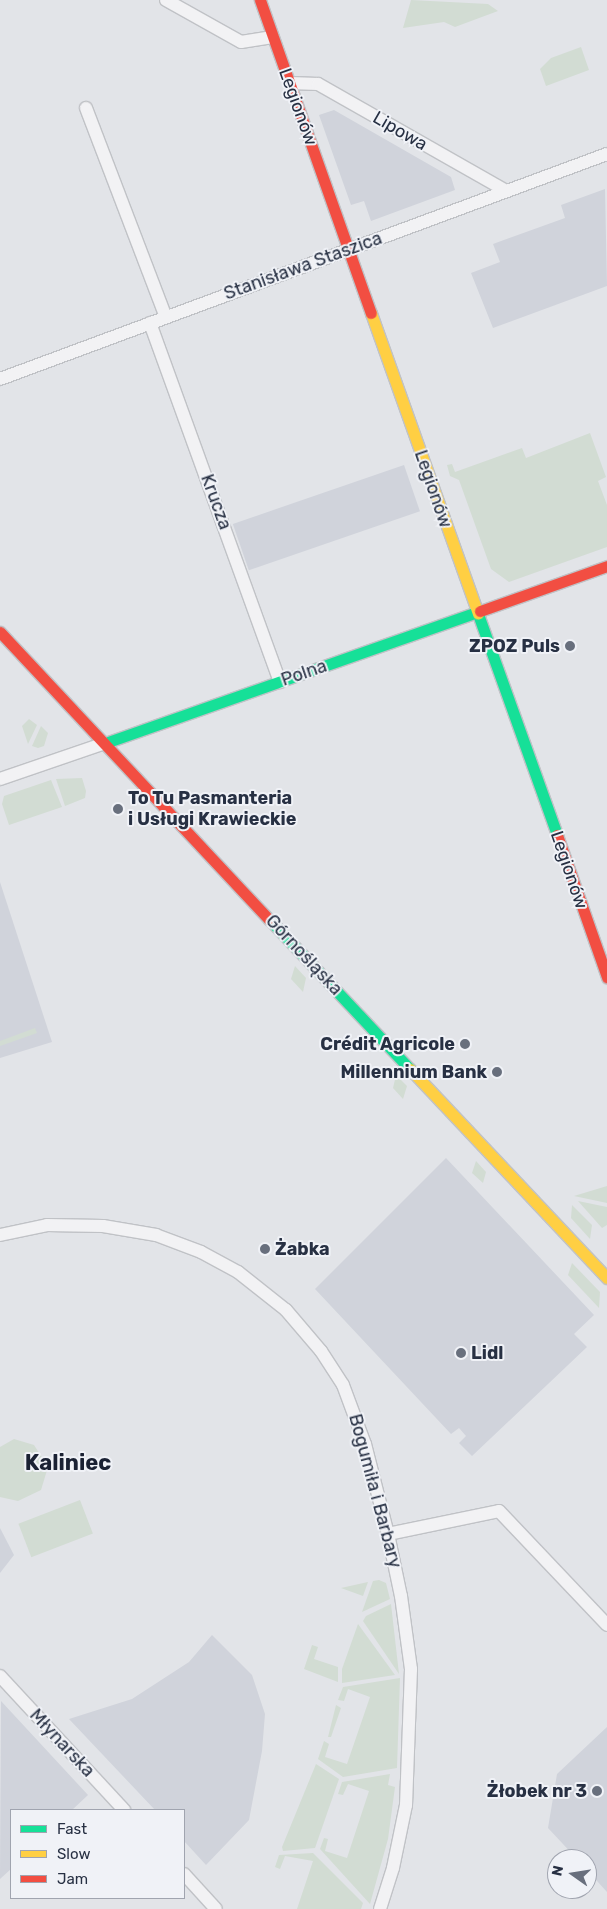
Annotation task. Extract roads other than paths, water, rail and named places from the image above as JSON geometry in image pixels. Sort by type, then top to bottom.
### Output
[{"type":"street","points":[[166,0],[241,42],[273,37]]},
{"type":"street","name":"Legionów","points":[[260,0],[607,977]]},
{"type":"street","name":"Lipowa","points":[[290,83],[318,84],[506,191]]},
{"type":"street","points":[[86,108],[166,317]]},
{"type":"street","name":"Stanisława Staszica","points":[[0,379],[607,154]]},
{"type":"street","name":"Krucza","points":[[150,323],[280,682]]},
{"type":"street","name":"Polna","points":[[0,779],[607,566]]},
{"type":"street","name":"Górnośląska","points":[[0,632],[607,1278]]},
{"type":"street","name":"Bogumiła i Barbary","points":[[0,1234],[64,1224],[141,1232],[202,1252],[264,1291],[309,1334],[343,1385],[360,1429],[388,1534],[409,1649],[412,1710],[403,1824],[380,1909]]},
{"type":"street","points":[[388,1534],[499,1511],[607,1625]]},
{"type":"street","name":"Młynarska","points":[[0,1676],[123,1809]]},
{"type":"street","points":[[185,1875],[216,1909]]},
{"type":"place","name":"ZPOZ Puls","points":[[570,646]]},
{"type":"place","name":"To Tu Pasmanteria i Usługi Krawieckie","points":[[118,809]]},
{"type":"place","name":"Crédit Agricole","points":[[465,1044]]},
{"type":"place","name":"Millennium Bank","points":[[497,1072]]},
{"type":"place","name":"Żabka","points":[[265,1249]]},
{"type":"place","name":"Lidl","points":[[461,1353]]},
{"type":"place","name":"Żłobek nr 3","points":[[597,1791]]},
{"type":"district","name":"Kaliniec","points":[[68,1463]]}]
